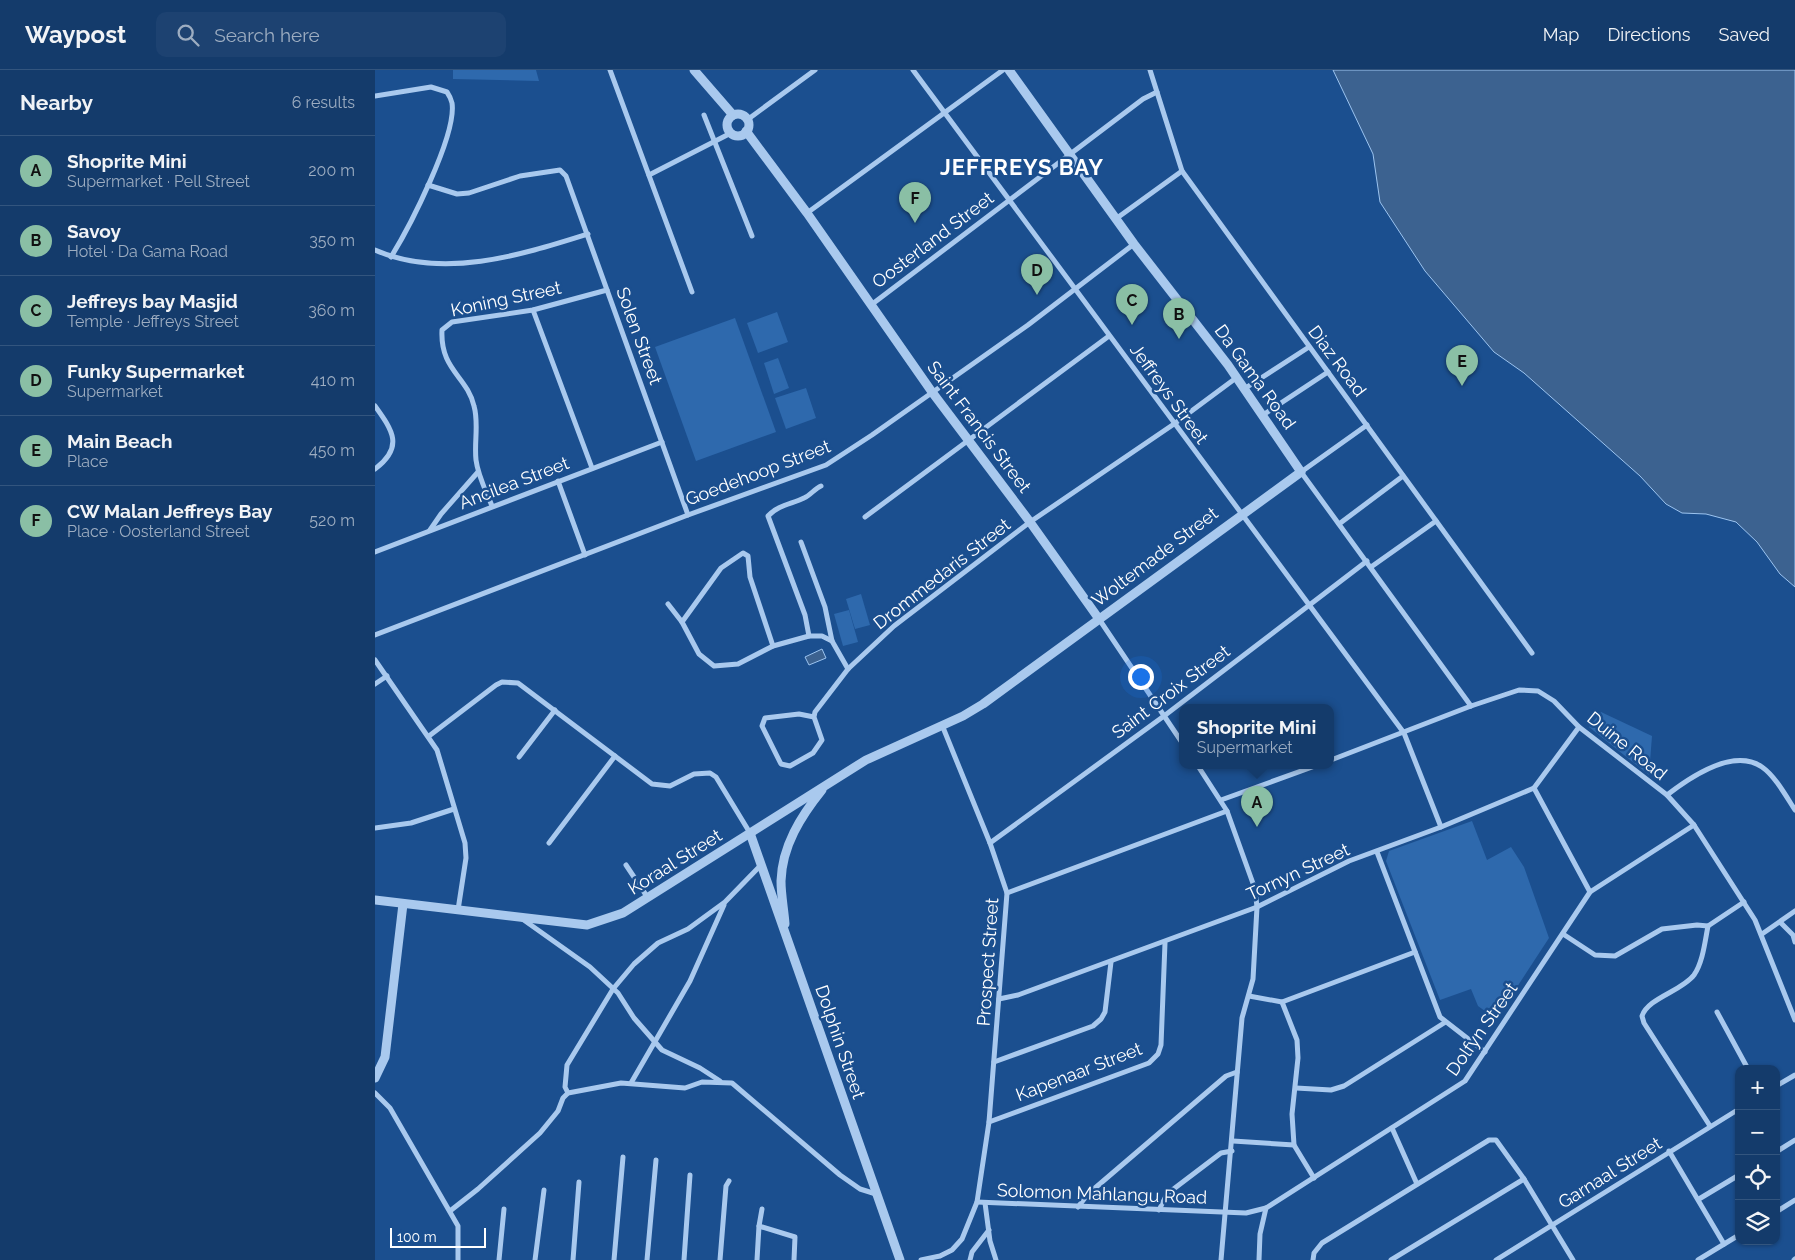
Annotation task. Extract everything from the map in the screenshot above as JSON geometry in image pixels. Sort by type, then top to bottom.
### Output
[{"type":"street","points":[[610,70],[692,292]]},
{"type":"street","points":[[649,175],[731,133],[738,135],[746,131],[748,127],[747,120],[742,115],[733,115],[694,70]]},
{"type":"street","points":[[747,120],[815,70]]},
{"type":"street","name":"Jeffreys Street","points":[[913,70],[1307,605],[1404,733],[1441,827]]},
{"type":"street","points":[[807,213],[1003,70]]},
{"type":"street","name":"Da Gama Road","points":[[1009,70],[1134,244],[1244,388],[1301,472],[1471,706]]},
{"type":"street","name":"Diaz Road","points":[[1150,70],[1183,171],[1532,653]]},
{"type":"street","points":[[375,96],[431,87],[447,92],[452,103],[447,137],[428,185],[391,257]]},
{"type":"street","name":"Oosterland Street","points":[[871,305],[1143,99],[1157,92]]},
{"type":"street","points":[[705,115],[714,143],[752,236]]},
{"type":"street","points":[[731,133],[727,125],[733,115]]},
{"type":"street","name":"Saint Francis Street","points":[[746,131],[807,213],[932,392],[1099,619],[1179,738]]},
{"type":"street","name":"Solen Street","points":[[428,185],[457,194],[469,194],[520,176],[560,170],[566,176],[688,515]]},
{"type":"street","points":[[1117,218],[1183,171]]},
{"type":"street","points":[[375,250],[391,257],[440,265],[525,254],[588,234]]},
{"type":"street","name":"Goedehoop Street","points":[[375,635],[826,464],[841,456],[1028,325],[1134,244]]},
{"type":"street","name":"Koning Street","points":[[492,506],[478,472],[474,405],[445,355],[442,330],[452,322],[533,310],[607,290]]},
{"type":"street","points":[[533,310],[592,468]]},
{"type":"street","points":[[865,517],[1109,336]]},
{"type":"street","points":[[1244,388],[1309,347]]},
{"type":"street","points":[[1263,415],[1328,372]]},
{"type":"street","name":"Drommedaris Street","points":[[814,717],[815,712],[848,669],[895,626],[1029,522],[1174,424],[1236,378]]},
{"type":"street","points":[[375,406],[392,432],[394,445],[389,454],[375,469]]},
{"type":"street","name":"Woltemade Street","points":[[963,716],[1099,619],[1240,514],[1367,425]]},
{"type":"street","name":"Ancilea Street","points":[[375,552],[663,442]]},
{"type":"street","points":[[430,530],[441,514],[478,472]]},
{"type":"street","points":[[1339,524],[1403,476]]},
{"type":"street","points":[[558,481],[585,555]]},
{"type":"street","points":[[809,636],[805,615],[768,516],[788,502],[804,498],[821,486]]},
{"type":"street","points":[[1371,567],[1435,521]]},
{"type":"street","points":[[801,542],[825,607],[832,642],[848,669]]},
{"type":"street","points":[[682,622],[721,568],[743,553],[749,556],[751,576],[759,608],[773,646]]},
{"type":"street","name":"Saint Croix Street","points":[[1179,704],[1367,561]]},
{"type":"street","points":[[668,604],[682,622],[699,654],[714,666],[738,664],[773,646],[809,636],[822,636],[832,642]]},
{"type":"street","points":[[375,660],[437,750],[465,843],[466,858],[458,910]]},
{"type":"street","points":[[375,684],[387,676]]},
{"type":"street","points":[[429,736],[502,682],[517,683],[652,784],[663,787],[670,786],[695,774],[710,773],[716,777],[750,833]]},
{"type":"street","name":"Duine Road","points":[[1334,759],[1471,706],[1519,690],[1538,691],[1554,701],[1579,727],[1667,795],[1694,825],[1744,902],[1762,934],[1795,1020]]},
{"type":"street","name":"Saint Croix Street","points":[[990,843],[1179,704]]},
{"type":"street","points":[[519,757],[555,710]]},
{"type":"street","points":[[799,714],[814,717],[823,740],[813,753],[790,766],[781,764],[763,726],[765,718],[799,714]]},
{"type":"street","name":"Koraal Street","points":[[375,900],[587,925],[623,913],[866,760],[963,716]]},
{"type":"street","name":"Prospect Street","points":[[921,1260],[940,1256],[957,1245],[970,1224],[977,1202],[989,1122],[1007,893],[990,843],[942,725]]},
{"type":"street","points":[[1579,727],[1533,788],[1590,892]]},
{"type":"street","points":[[549,843],[615,756]]},
{"type":"street","points":[[1667,795],[1684,782],[1713,766],[1741,761],[1761,766],[1795,810]]},
{"type":"street","points":[[1200,769],[1227,811],[1255,888],[1257,907],[1253,979],[1242,1018],[1227,1212],[1221,1260]]},
{"type":"street","points":[[1221,800],[1307,769]]},
{"type":"street","points":[[786,937],[781,882],[785,859],[792,836],[813,801],[829,782]]},
{"type":"street","name":"Tornyn Street","points":[[999,1000],[1019,995],[1165,943],[1257,907],[1349,862],[1441,827],[1533,788]]},
{"type":"street","points":[[375,828],[411,823],[454,809]]},
{"type":"street","points":[[1007,893],[1227,811]]},
{"type":"street","name":"Dolfyn Street","points":[[1227,1212],[1246,1213],[1266,1208],[1465,1081],[1590,892],[1694,825]]},
{"type":"street","name":"Dolphin Street","points":[[750,833],[900,1260]]},
{"type":"street","points":[[1377,852],[1440,1017],[1444,1023],[1485,1052]]},
{"type":"street","points":[[568,1093],[565,1087],[567,1065],[613,988],[634,964],[658,943],[688,930],[725,902],[761,864]]},
{"type":"street","points":[[626,865],[648,898]]},
{"type":"street","points":[[631,1083],[654,1040],[690,982],[725,902]]},
{"type":"street","points":[[1710,1126],[1644,1023],[1642,1016],[1648,1007],[1694,975],[1699,965],[1708,926],[1744,902]]},
{"type":"street","points":[[375,1078],[385,1058],[403,904]]},
{"type":"street","points":[[1762,934],[1795,912]]},
{"type":"street","points":[[520,918],[590,967],[613,988],[634,1018],[663,1050],[700,1068],[721,1082]]},
{"type":"street","points":[[1781,923],[1794,935],[1795,942]]},
{"type":"street","points":[[1563,934],[1595,955],[1606,957],[1615,956],[1663,929],[1697,924],[1708,926]]},
{"type":"street","name":"Kapenaar Street","points":[[989,1122],[1149,1063],[1157,1054],[1161,1045],[1165,943]]},
{"type":"street","points":[[1249,996],[1282,1002],[1415,952]]},
{"type":"street","points":[[994,1062],[1093,1026],[1101,1020],[1105,1012],[1111,962]]},
{"type":"street","points":[[1282,1002],[1297,1040],[1296,1088],[1292,1114],[1294,1146],[1314,1178]]},
{"type":"street","points":[[1717,1012],[1746,1065]]},
{"type":"street","points":[[1296,1088],[1331,1090],[1344,1086],[1444,1023]]},
{"type":"street","points":[[1078,1206],[1088,1194],[1226,1076],[1237,1072]]},
{"type":"street","points":[[1780,1084],[1795,1075]]},
{"type":"street","points":[[450,1211],[478,1189],[540,1133],[558,1111],[563,1098],[568,1093],[589,1088],[631,1083],[685,1088],[702,1082],[732,1083],[840,1175],[860,1188],[876,1194]]},
{"type":"street","points":[[375,1093],[390,1108],[458,1226],[458,1260]]},
{"type":"street","name":"Garnaal Street","points":[[1496,1260],[1737,1110]]},
{"type":"street","points":[[1392,1128],[1417,1184]]},
{"type":"street","points":[[1313,1260],[1314,1253],[1322,1243],[1489,1140],[1496,1140],[1524,1179],[1573,1260]]},
{"type":"street","points":[[1780,1149],[1795,1140]]},
{"type":"street","points":[[1233,1141],[1294,1146]]},
{"type":"street","points":[[1159,1210],[1167,1194],[1177,1185],[1221,1154],[1232,1150]]},
{"type":"street","points":[[1669,1152],[1699,1199],[1724,1244]]},
{"type":"street","points":[[614,1260],[623,1157]]},
{"type":"street","points":[[647,1260],[656,1160]]},
{"type":"street","points":[[684,1260],[690,1175]]},
{"type":"street","points":[[1699,1199],[1735,1177]]},
{"type":"street","points":[[1391,1260],[1524,1179]]},
{"type":"street","points":[[720,1260],[726,1186],[729,1181]]},
{"type":"street","points":[[573,1260],[579,1182]]},
{"type":"street","points":[[535,1260],[544,1190]]},
{"type":"street","points":[[1780,1209],[1795,1200]]},
{"type":"street","name":"Solomon Mahlangu Road","points":[[977,1202],[1227,1212]]},
{"type":"street","points":[[985,1203],[996,1260]]},
{"type":"street","points":[[499,1260],[504,1208]]},
{"type":"street","points":[[1259,1260],[1260,1234],[1266,1208]]},
{"type":"street","points":[[757,1260],[762,1209]]},
{"type":"street","points":[[759,1226],[795,1237],[794,1260]]},
{"type":"street","points":[[970,1260],[975,1248],[989,1230]]},
{"type":"street","points":[[1698,1260],[1735,1237]]},
{"type":"shaded area","points":[[453,70],[536,70],[539,81],[453,79]]},
{"type":"shaded area","points":[[1333,70],[1795,70],[1795,587],[1780,574],[1757,542],[1736,522],[1706,514],[1682,513],[1666,504],[1640,476],[1524,373],[1494,352],[1425,271],[1380,202],[1373,154]]},
{"type":"shaded area","points":[[777,312],[788,342],[758,353],[747,323]]},
{"type":"shaded area","points":[[735,318],[776,432],[696,461],[655,347]]},
{"type":"shaded area","points":[[778,358],[789,388],[774,394],[764,363]]},
{"type":"shaded area","points":[[806,388],[816,418],[786,429],[775,398]]},
{"type":"shaded area","points":[[861,594],[870,625],[855,629],[846,599]]},
{"type":"shaded area","points":[[849,610],[858,642],[843,646],[834,614]]},
{"type":"shaded area","points":[[822,649],[826,658],[809,665],[805,657]]},
{"type":"shaded area","points":[[1601,712],[1652,736],[1649,775],[1589,727]]},
{"type":"shaded area","points":[[1472,821],[1487,860],[1511,847],[1524,867],[1549,938],[1496,1019],[1478,1006],[1471,989],[1440,1000],[1386,861],[1389,851]]},
{"type":"place","name":"CW Malan Jeffreys Bay","points":[[915,223]]},
{"type":"place","name":"Funky Supermarket","points":[[1037,295]]},
{"type":"place","name":"Jeffreys bay Masjid","points":[[1132,325]]},
{"type":"place","name":"Savoy","points":[[1179,339]]},
{"type":"place","name":"Main Beach","points":[[1462,386]]},
{"type":"place","name":"Shoprite Mini","points":[[1257,827]]},
{"type":"district","name":"JEFFREYS BAY","points":[[1022,167]]}]
